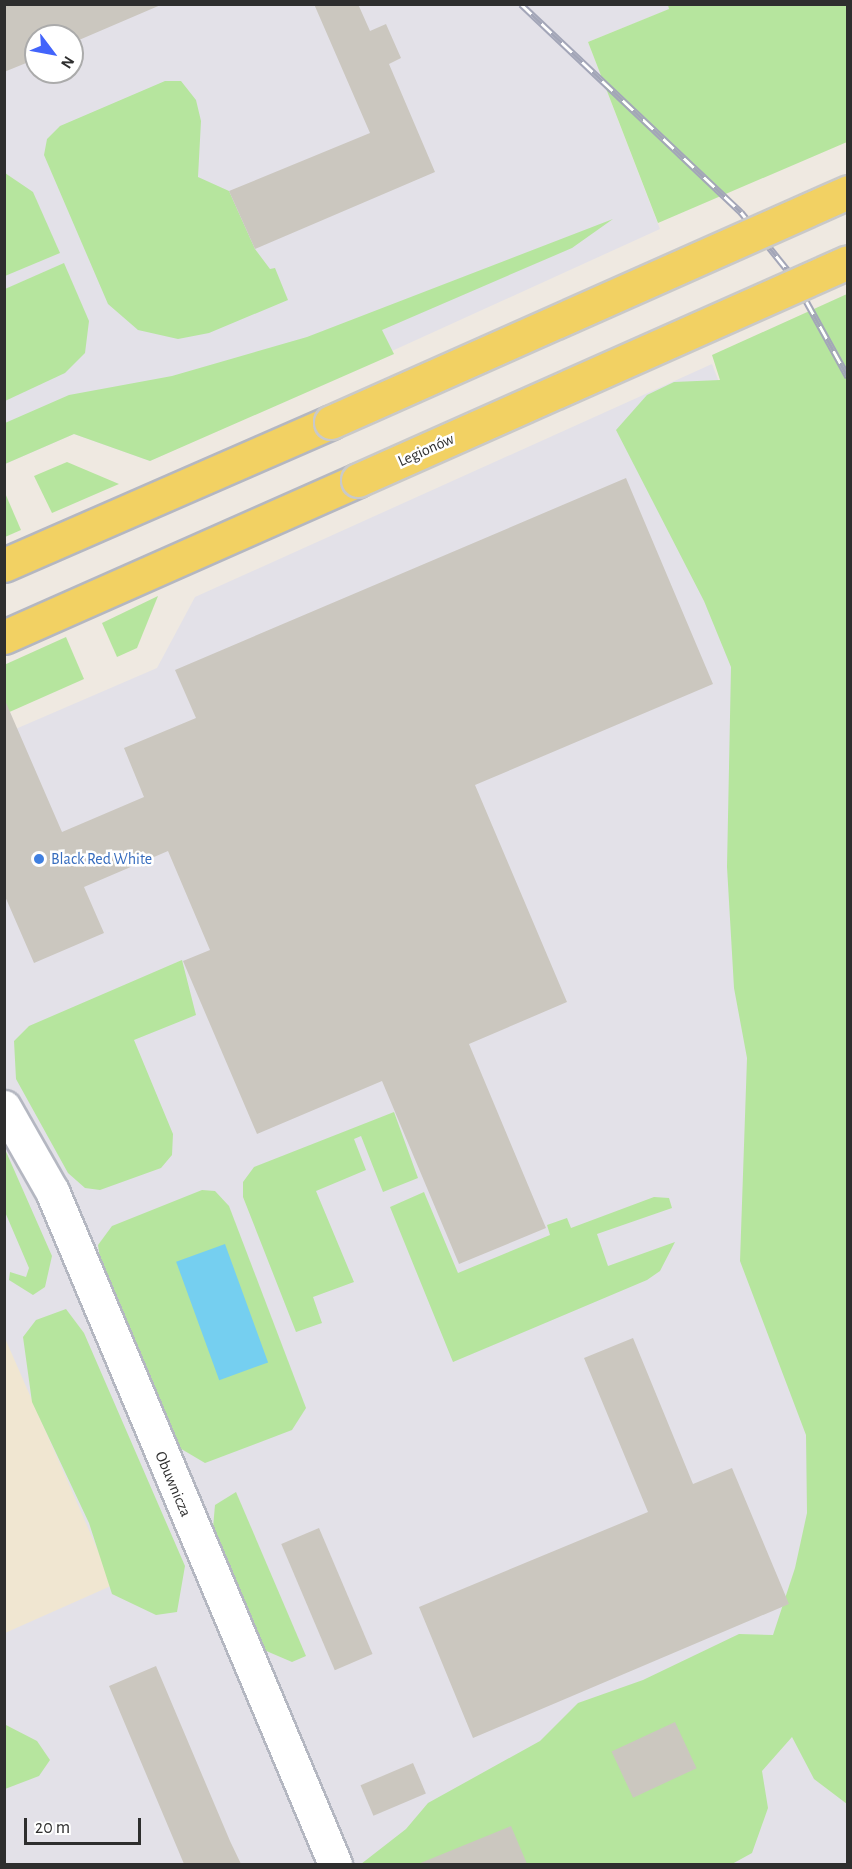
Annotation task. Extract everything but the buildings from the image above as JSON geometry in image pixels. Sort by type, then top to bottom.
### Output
[{"type":"main road","points":[[4,565],[848,192]]},
{"type":"main road","name":"Legionów","points":[[4,637],[848,262]]},
{"type":"street","name":"Obuwnicza","points":[[4,1107],[52,1191],[335,1864]]},
{"type":"shaded area","points":[[5,5],[668,5],[670,9],[588,42],[660,229],[150,461],[74,434],[5,464]]},
{"type":"shaded area","points":[[712,364],[774,523],[847,877],[847,1864],[5,1864],[4,734],[157,668],[195,597]]},
{"type":"shaded area","points":[[4,1336],[113,1585],[5,1633],[4,1633]]},
{"type":"green space","points":[[668,5],[847,5],[847,142],[658,223],[588,42],[669,9]]},
{"type":"green space","points":[[165,81],[181,81],[196,100],[201,121],[198,177],[229,191],[255,249],[270,269],[275,268],[288,300],[209,333],[178,339],[138,330],[108,304],[44,155],[47,139],[60,126]]},
{"type":"green space","points":[[5,173],[33,192],[60,253],[5,276]]},
{"type":"green space","points":[[613,219],[572,248],[382,330],[394,354],[150,461],[74,434],[5,464],[5,423],[69,395],[172,376],[307,337]]},
{"type":"green space","points":[[64,263],[89,321],[85,353],[65,373],[5,401],[5,289]]},
{"type":"green space","points":[[847,294],[847,1804],[814,1779],[792,1737],[762,1771],[768,1808],[752,1853],[732,1864],[361,1864],[406,1829],[428,1803],[540,1741],[578,1703],[643,1680],[739,1634],[773,1635],[795,1568],[807,1513],[806,1435],[740,1261],[747,1058],[734,988],[727,867],[731,667],[704,601],[616,430],[647,395],[674,382],[720,380],[712,355]]},
{"type":"green space","points":[[67,462],[119,484],[52,513],[34,476]]},
{"type":"green space","points":[[5,493],[21,530],[4,537]]},
{"type":"green space","points":[[158,596],[137,648],[117,657],[102,623]]},
{"type":"green space","points":[[66,637],[84,679],[5,714],[4,665]]},
{"type":"green space","points":[[182,960],[196,1015],[134,1040],[173,1134],[172,1155],[161,1168],[100,1190],[85,1188],[68,1173],[16,1079],[14,1041],[29,1026]]},
{"type":"green space","points":[[394,1112],[418,1178],[383,1192],[361,1136],[354,1139],[366,1170],[316,1191],[354,1282],[313,1297],[322,1323],[296,1332],[243,1197],[243,1182],[254,1167]]},
{"type":"green space","points":[[4,1147],[52,1256],[45,1287],[33,1295],[9,1280],[10,1272],[26,1277],[29,1268],[5,1212]]},
{"type":"green space","points":[[202,1190],[215,1191],[229,1206],[306,1408],[292,1430],[205,1463],[178,1447],[101,1266],[98,1245],[112,1226]]},
{"type":"green space","points":[[424,1192],[458,1273],[550,1235],[547,1225],[567,1218],[571,1228],[654,1197],[669,1198],[672,1208],[597,1234],[608,1266],[675,1242],[660,1271],[647,1280],[453,1362],[390,1207]]},
{"type":"green space","points":[[66,1309],[84,1333],[185,1566],[177,1612],[156,1615],[112,1594],[89,1523],[32,1402],[23,1337],[36,1320]]},
{"type":"green space","points":[[236,1492],[306,1656],[292,1662],[264,1650],[213,1528],[215,1505]]},
{"type":"green space","points":[[4,1724],[37,1741],[50,1760],[39,1776],[5,1789]]},
{"type":"water","points":[[225,1244],[268,1362],[219,1380],[176,1262]]},
{"type":"railway","points":[[521,4],[741,212],[793,277],[848,377]]},
{"type":"place","name":"Black Red White","points":[[39,859]]}]
